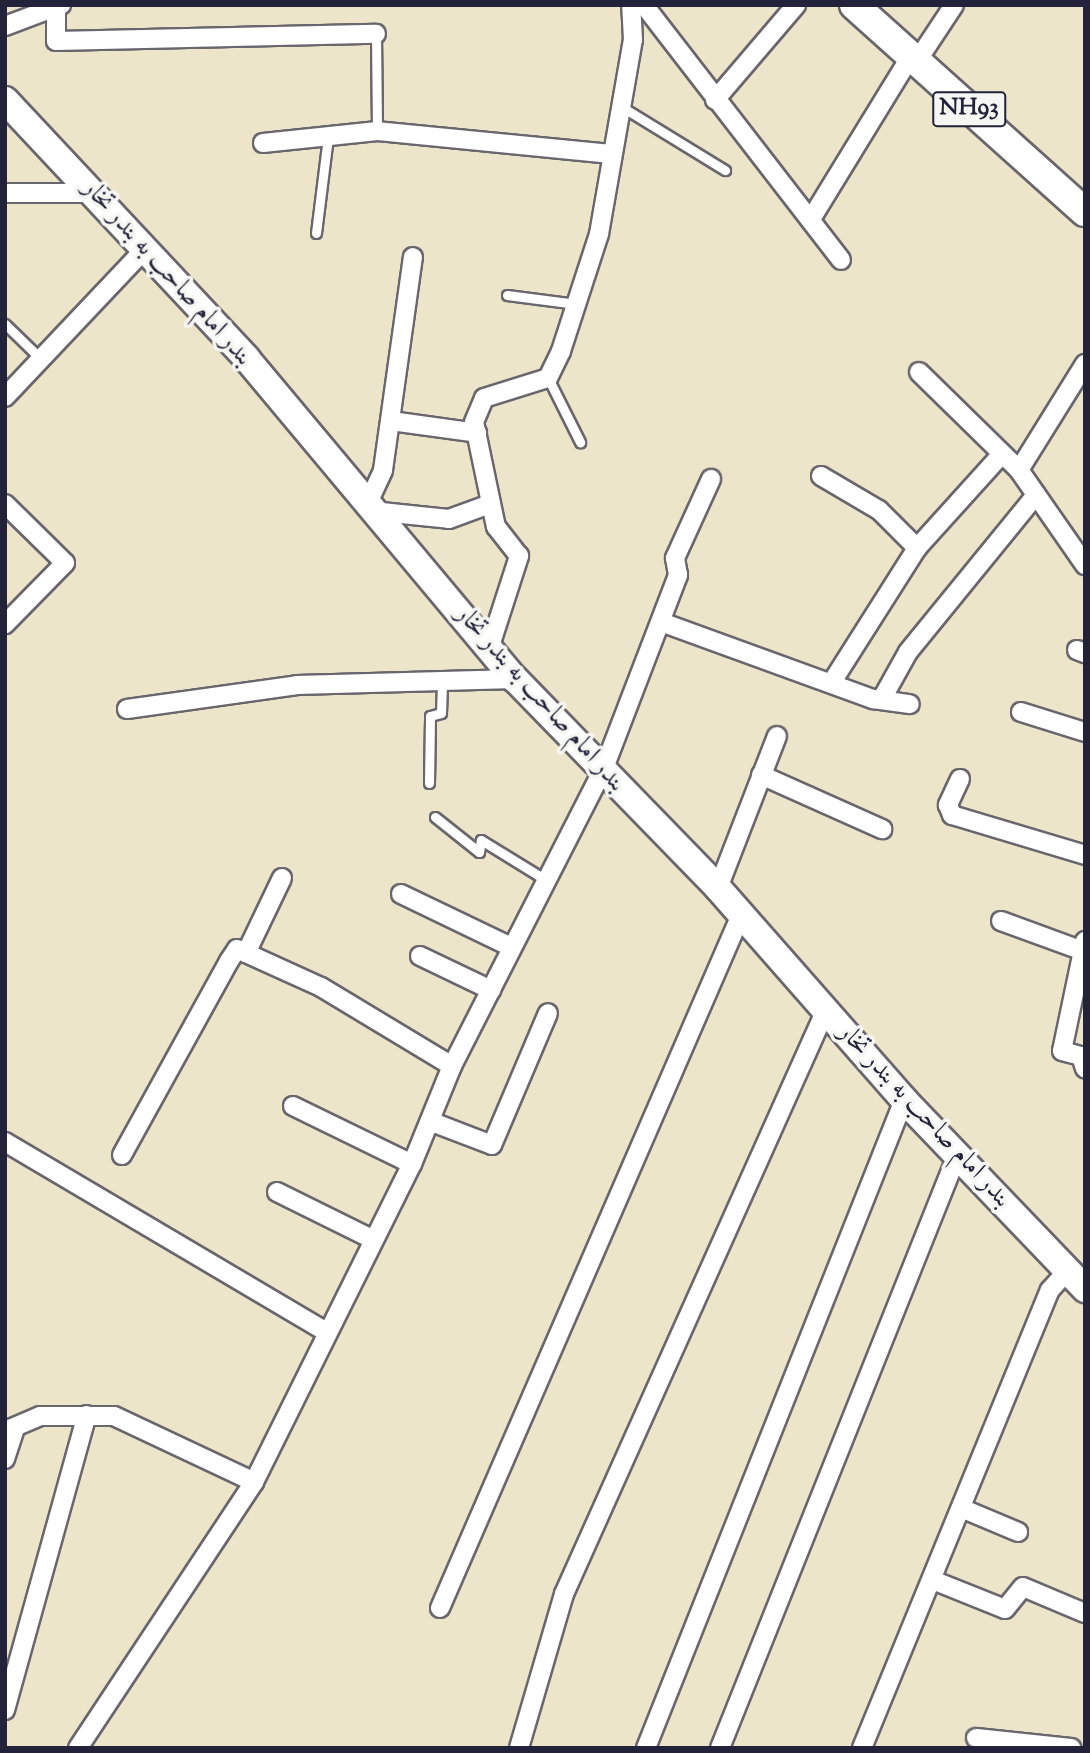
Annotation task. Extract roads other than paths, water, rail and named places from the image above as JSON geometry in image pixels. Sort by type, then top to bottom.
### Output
[{"type":"main road","name":"NH93","points":[[854,5],[1085,212]]},
{"type":"main road","name":"بندر امام صاحب به بندر تخار","points":[[5,100],[95,193],[247,359],[369,508],[490,646],[515,679],[718,888],[740,917],[904,1100],[1079,1277]]},
{"type":"street","points":[[490,646],[519,556],[496,527],[490,504],[477,433],[484,398],[548,378],[576,304],[598,234],[610,154],[622,107],[633,40],[631,5]]},
{"type":"street","points":[[644,5],[715,100],[744,128],[841,260]]},
{"type":"street","points":[[715,100],[796,5]]},
{"type":"street","points":[[811,219],[914,59],[954,5]]},
{"type":"street","points":[[5,26],[58,8],[56,41],[376,34]]},
{"type":"street","points":[[262,143],[377,131],[610,154]]},
{"type":"street","points":[[5,193],[95,193]]},
{"type":"street","points":[[5,397],[145,249]]},
{"type":"street","points":[[413,257],[383,470],[369,508],[449,519],[490,504]]},
{"type":"street","points":[[1019,470],[1085,363]]},
{"type":"street","points":[[919,372],[1019,470],[1085,565]]},
{"type":"street","points":[[391,421],[477,433]]},
{"type":"street","points":[[832,682],[917,548],[1002,454]]},
{"type":"street","points":[[821,476],[879,510],[917,548]]},
{"type":"street","points":[[78,1748],[254,1482],[325,1331],[412,1164],[432,1122],[452,1066],[510,947],[604,768],[678,576],[675,558],[711,479]]},
{"type":"street","points":[[883,697],[908,652],[1036,495]]},
{"type":"street","points":[[5,504],[65,563],[5,624]]},
{"type":"street","points":[[661,622],[832,682],[911,704]]},
{"type":"street","points":[[127,709],[297,685],[515,679]]},
{"type":"street","points":[[1021,712],[1085,732]]},
{"type":"street","points":[[718,888],[777,736]]},
{"type":"street","points":[[761,775],[882,829]]},
{"type":"street","points":[[960,779],[948,805],[952,815],[1085,855]]},
{"type":"street","points":[[246,953],[282,878]]},
{"type":"street","points":[[401,894],[510,947]]},
{"type":"street","points":[[440,1608],[740,917]]},
{"type":"street","points":[[1001,921],[1084,946],[1062,1051],[1081,1056],[1085,1068]]},
{"type":"street","points":[[122,1155],[237,949],[321,987],[452,1066]]},
{"type":"street","points":[[420,956],[491,990]]},
{"type":"street","points":[[519,1748],[564,1594],[825,1012]]},
{"type":"street","points":[[432,1122],[492,1145],[548,1013]]},
{"type":"street","points":[[646,1748],[904,1100]]},
{"type":"street","points":[[293,1107],[412,1164]]},
{"type":"street","points":[[5,1142],[325,1331]]},
{"type":"street","points":[[720,1748],[958,1153]]},
{"type":"street","points":[[277,1192],[372,1239]]},
{"type":"street","points":[[862,1748],[935,1581],[961,1508],[1050,1290],[1079,1277]]},
{"type":"street","points":[[5,1710],[87,1415]]},
{"type":"street","points":[[5,1459],[10,1430],[40,1416],[114,1416],[254,1482]]},
{"type":"street","points":[[961,1508],[1018,1532]]},
{"type":"street","points":[[935,1581],[1005,1609],[1023,1587],[1085,1613]]},
{"type":"street","points":[[976,1738],[1071,1748]]},
{"type":"lane","points":[[376,34],[377,131]]},
{"type":"lane","points":[[622,107],[724,170]]},
{"type":"lane","points":[[316,233],[328,137]]},
{"type":"lane","points":[[507,295],[576,304]]},
{"type":"lane","points":[[5,324],[41,359]]},
{"type":"lane","points":[[548,378],[580,442]]},
{"type":"lane","points":[[429,783],[430,716],[441,713],[442,680]]},
{"type":"lane","points":[[435,817],[479,852],[481,840],[546,880]]}]
